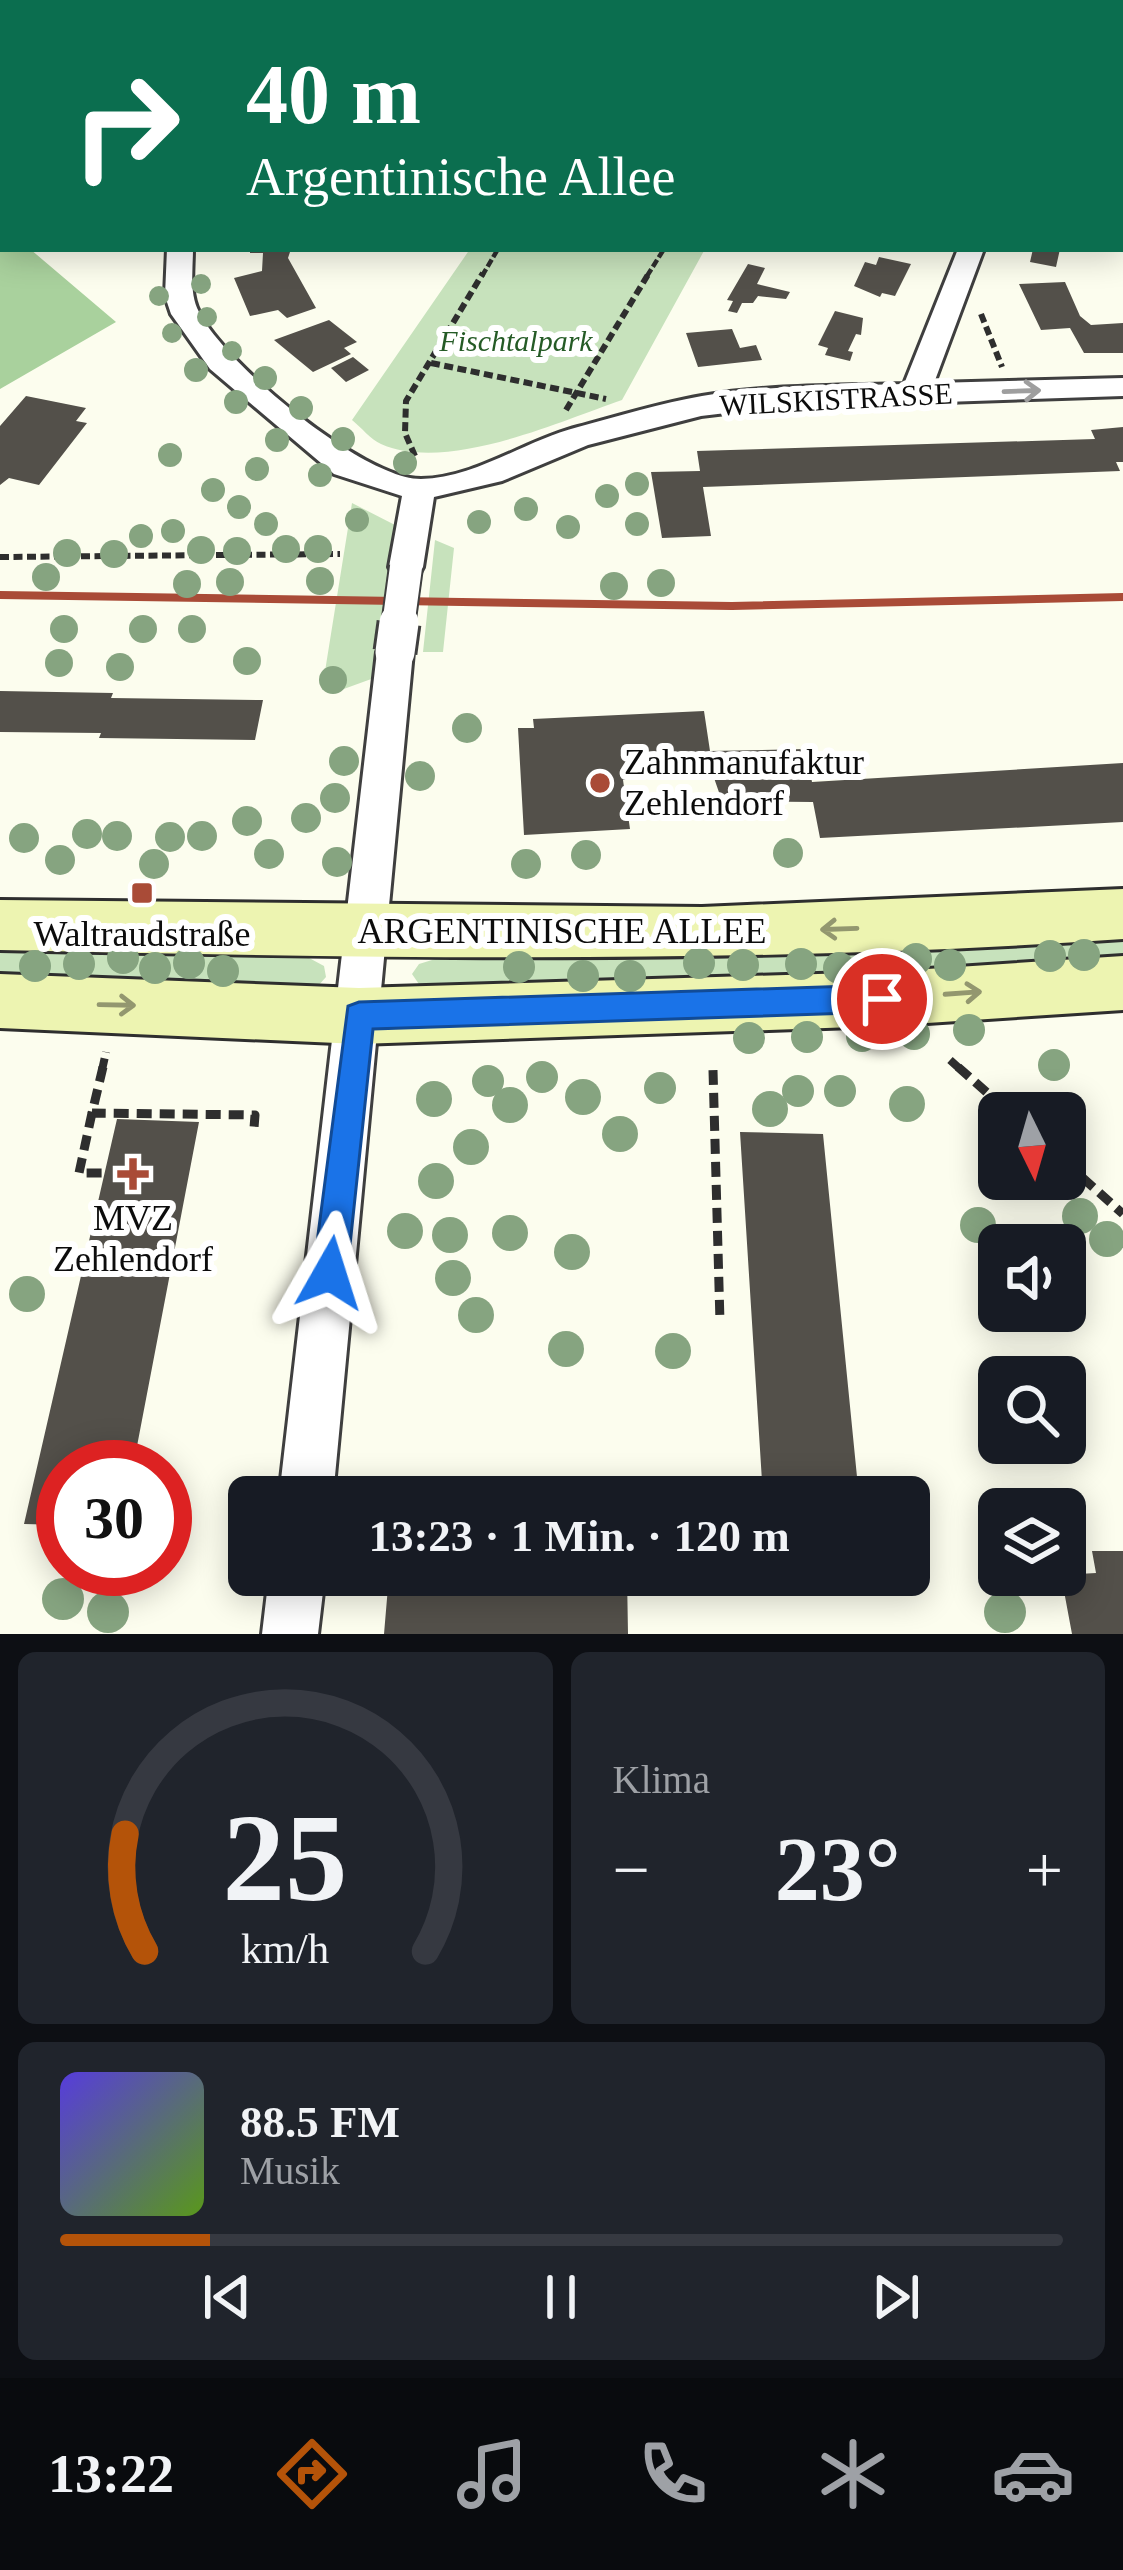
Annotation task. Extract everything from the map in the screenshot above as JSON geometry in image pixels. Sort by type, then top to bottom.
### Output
[{"type":"main road","name":"ARGENTINISCHE ALLEE","points":[[0,925],[800,931],[1123,914]]},
{"type":"main road","name":"ARGENTINISCHE ALLEE","points":[[0,1001],[359,1016],[882,999],[1123,982]]},
{"type":"street","points":[[180,252],[179,296],[185,314],[220,363],[346,467],[418,490],[394,652],[308,1476]]},
{"type":"street","points":[[921,394],[918,380],[970,252]]},
{"type":"street","name":"WILSKISTRASSE","points":[[418,490],[491,473],[578,437],[677,410],[768,398],[1123,387]]},
{"type":"street","points":[[290,1634],[295,1596]]},
{"type":"path","points":[[415,456],[405,433],[406,403],[496,252]]},
{"type":"path","points":[[555,426],[662,252]]},
{"type":"path","points":[[972,302],[1006,380]]},
{"type":"path","points":[[431,363],[613,400]]},
{"type":"path","points":[[0,557],[340,554]]},
{"type":"path","points":[[105,1173],[79,1173],[107,1046]]},
{"type":"path","points":[[950,1060],[986,1092]]},
{"type":"path","points":[[713,1070],[720,1322]]},
{"type":"path","points":[[92,1113],[255,1115],[254,1128]]},
{"type":"path","points":[[1086,1181],[1123,1214]]},
{"type":"green space","points":[[0,252],[34,252],[116,322],[0,389]]},
{"type":"green space","name":"Fischtalpark","points":[[468,252],[703,252],[622,400],[502,441],[437,452],[381,444],[352,420]]},
{"type":"green space","points":[[352,503],[395,525],[374,678],[341,690],[322,690]]},
{"type":"green space","points":[[435,540],[454,548],[443,652],[423,652]]},
{"type":"green space","points":[[1123,931],[1123,959],[955,970],[423,990],[412,974],[419,964],[445,956]]},
{"type":"green space","points":[[0,945],[298,952],[324,966],[326,977],[317,987],[307,987],[0,974]]},
{"type":"building","points":[[290,252],[288,258],[316,308],[287,318],[278,310],[250,316],[234,278],[262,271],[263,253],[250,253]]},
{"type":"building","points":[[1032,252],[1059,252],[1056,267],[1030,262]]},
{"type":"building","points":[[879,257],[911,264],[895,296],[882,293],[880,297],[854,286],[865,262],[876,265]]},
{"type":"building","points":[[748,264],[765,268],[757,284],[790,292],[786,299],[758,296],[753,303],[742,303],[737,313],[728,311],[733,301],[727,300]]},
{"type":"building","points":[[1065,282],[1080,316],[1091,325],[1123,323],[1123,353],[1084,353],[1070,328],[1041,330],[1019,284]]},
{"type":"building","points":[[835,311],[863,318],[861,335],[856,334],[848,351],[853,352],[850,361],[825,355],[828,348],[818,345]]},
{"type":"building","points":[[329,320],[357,342],[344,348],[351,354],[313,372],[274,340]]},
{"type":"building","points":[[732,329],[740,348],[756,345],[762,360],[698,367],[686,333]]},
{"type":"building","points":[[353,357],[369,370],[346,382],[331,368]]},
{"type":"building","points":[[26,396],[86,408],[76,421],[87,423],[39,485],[9,478],[0,485],[0,426]]},
{"type":"building","points":[[1123,427],[1123,462],[1116,462],[1120,471],[703,487],[711,536],[662,538],[651,472],[700,471],[697,451],[1095,439],[1091,430]]},
{"type":"building","points":[[0,691],[263,700],[255,740],[99,738],[101,733],[0,732]]},
{"type":"building","points":[[704,711],[710,751],[806,749],[812,782],[1123,763],[1123,822],[820,838],[813,802],[722,801],[713,775],[623,780],[630,829],[524,835],[518,728],[534,728],[533,719]]},
{"type":"building","points":[[117,1119],[199,1122],[138,1440],[43,1440]]},
{"type":"building","points":[[740,1132],[823,1134],[857,1476],[762,1476]]},
{"type":"building","points":[[36,1472],[36,1524],[24,1524]]},
{"type":"building","points":[[1092,1551],[1123,1551],[1123,1634],[1072,1634],[1065,1596],[1086,1596],[1086,1574],[1096,1573]]},
{"type":"building","points":[[387,1596],[627,1596],[628,1634],[384,1634]]},
{"type":"railway","points":[[0,595],[732,606],[1123,597]]},
{"type":"place","name":"Zahnmanufaktur Zehlendorf","points":[[600,783]]},
{"type":"place","name":"Waltraudstraße","points":[[142,893]]},
{"type":"place","name":"MVZ Zehlendorf","points":[[133,1174]]},
{"type":"route","points":[[330,1273],[359,1016],[882,999]]}]
